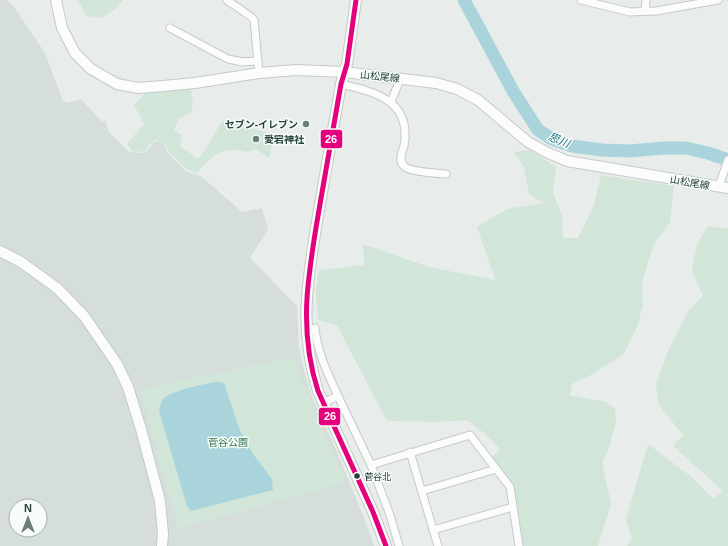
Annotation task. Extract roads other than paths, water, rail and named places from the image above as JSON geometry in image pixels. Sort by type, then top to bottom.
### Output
[{"type":"main road","name":"山松尾線","points":[[56,0],[62,28],[75,53],[91,70],[117,84],[138,88],[195,83],[259,73],[296,70],[344,72],[436,83],[458,89],[478,100],[528,142],[546,152],[567,160],[724,187]]},
{"type":"main road","points":[[356,0],[346,64],[341,84],[311,256],[306,305],[307,345],[312,373],[323,403],[373,512],[386,546]]},
{"type":"main road","points":[[0,251],[21,262],[57,288],[84,316],[117,364],[128,387],[160,501],[163,534],[162,546]]},
{"type":"street","points":[[227,0],[242,12],[253,17],[259,73]]},
{"type":"street","points":[[581,0],[630,12],[656,11],[718,0]]},
{"type":"street","points":[[645,11],[646,0]]},
{"type":"street","points":[[170,28],[228,59],[243,62],[257,61]]},
{"type":"street","points":[[390,102],[400,78]]},
{"type":"street","points":[[341,84],[365,90],[390,102],[399,110],[403,121],[404,144],[401,160],[404,166],[409,170],[446,174]]},
{"type":"street","points":[[724,187],[727,164]]},
{"type":"street","points":[[315,328],[316,340],[322,361],[371,464],[390,515],[399,546]]},
{"type":"street","points":[[323,403],[338,396]]},
{"type":"street","points":[[371,464],[470,435],[510,487],[519,546]]},
{"type":"street","points":[[410,452],[438,546]]},
{"type":"street","points":[[422,491],[496,469]]},
{"type":"street","points":[[433,530],[513,507]]},
{"type":"water","points":[[218,382],[224,383],[239,428],[253,454],[272,479],[273,490],[191,511],[187,506],[159,411],[162,400],[173,393]]},
{"type":"waterway","name":"思川","points":[[464,0],[513,91],[538,130],[552,139],[572,146],[602,150],[629,151],[686,148],[708,153],[728,160]]},
{"type":"place","name":"セブン-イレブン","points":[[306,124]]},
{"type":"place","name":"愛宕神社","points":[[256,139]]},
{"type":"place","name":"菅谷北","points":[[357,476]]},
{"type":"park label","name":"菅谷公園","points":[[228,442]]}]
